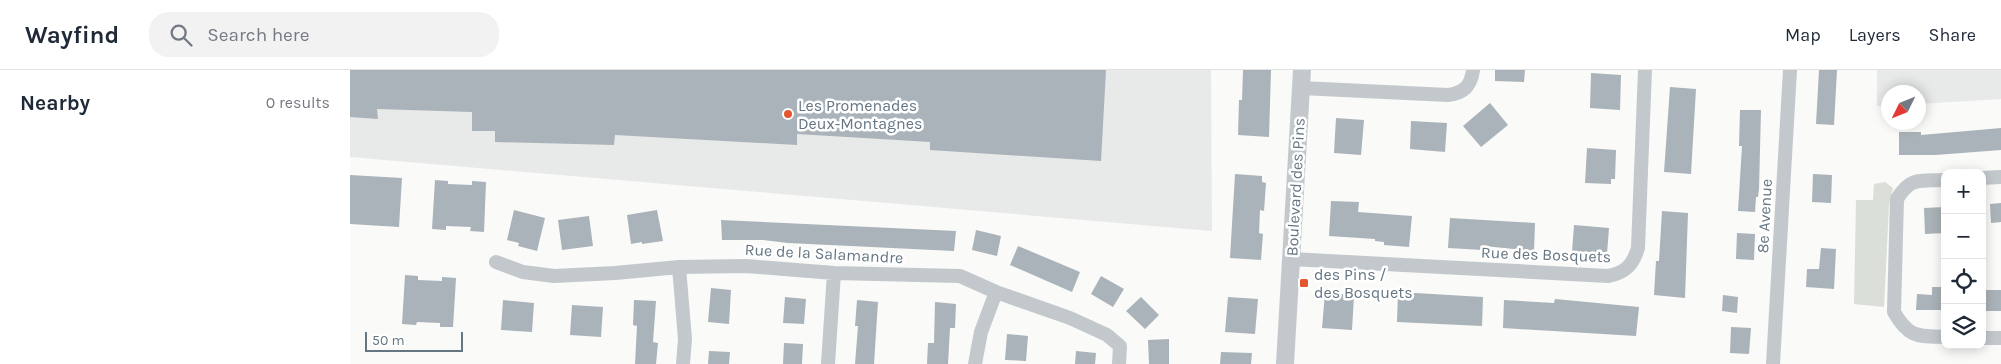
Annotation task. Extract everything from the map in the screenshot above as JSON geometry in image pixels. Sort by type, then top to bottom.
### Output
[{"type":"street","name":"Boulevard des Pins","points":[[1285,364],[1302,70]]},
{"type":"street","points":[[1301,88],[1459,94],[1467,88],[1472,79],[1473,70]]},
{"type":"street","name":"Rue des Bosquets","points":[[1291,259],[1599,275],[1618,274],[1628,268],[1638,248],[1644,70]]},
{"type":"street","name":"8e Avenue","points":[[1773,364],[1790,70]]},
{"type":"street","points":[[1986,178],[2001,177]]},
{"type":"street","points":[[1941,180],[1911,182],[1903,189],[1897,199],[1894,312],[1902,326],[1915,335],[1941,337]]},
{"type":"street","name":"Rue de la Salamandre","points":[[496,262],[523,272],[554,276],[679,267],[746,266],[834,273],[960,276],[996,292],[1070,318],[1107,335],[1120,346],[1119,364]]},
{"type":"street","points":[[679,267],[684,339],[682,364]]},
{"type":"street","points":[[828,364],[834,273]]},
{"type":"street","points":[[975,364],[981,332],[996,292]]},
{"type":"street","points":[[1986,338],[2001,338]]},
{"type":"shaded area","points":[[350,70],[1211,70],[1212,231],[350,157]]},
{"type":"shaded area","points":[[1877,70],[2001,70],[2001,99],[1926,104],[1926,85],[1881,85],[1881,106],[1877,106]]},
{"type":"shaded area","points":[[1885,182],[1893,188],[1889,205],[1884,307],[1854,304],[1856,200],[1873,200],[1874,184]]},
{"type":"building","name":"Les Promenades Deux-Montagnes","points":[[350,70],[1106,70],[1101,161],[930,150],[930,142],[797,134],[797,145],[615,135],[614,145],[495,142],[495,131],[472,131],[472,112],[377,109],[378,119],[350,117]]},
{"type":"building","points":[[1243,70],[1271,70],[1269,137],[1238,135],[1239,100],[1242,100]]},
{"type":"building","points":[[1495,70],[1525,70],[1524,82],[1495,81]]},
{"type":"building","points":[[1819,70],[1837,70],[1834,125],[1816,124]]},
{"type":"building","points":[[1591,73],[1621,75],[1620,110],[1590,108]]},
{"type":"building","points":[[1670,87],[1696,89],[1691,174],[1664,172]]},
{"type":"building","points":[[1490,103],[1508,125],[1481,147],[1463,126]]},
{"type":"building","points":[[1740,110],[1761,110],[1759,189],[1758,197],[1756,197],[1755,212],[1738,211],[1742,146],[1739,146]]},
{"type":"building","points":[[1336,118],[1364,120],[1361,155],[1334,153]]},
{"type":"building","points":[[1411,121],[1447,123],[1445,152],[1410,149]]},
{"type":"building","points":[[2001,128],[2001,150],[1935,155],[1899,155],[1899,132],[1921,132],[1921,135]]},
{"type":"building","points":[[1587,148],[1616,150],[1615,179],[1611,179],[1611,184],[1585,183]]},
{"type":"building","points":[[1235,174],[1262,176],[1262,182],[1266,183],[1264,211],[1260,210],[1259,233],[1263,234],[1261,260],[1230,258]]},
{"type":"building","points":[[1813,174],[1832,175],[1831,203],[1812,202]]},
{"type":"building","points":[[350,175],[402,178],[399,227],[350,224]]},
{"type":"building","points":[[435,180],[448,181],[448,184],[472,185],[472,181],[486,182],[484,232],[470,231],[471,227],[446,226],[446,230],[432,229]]},
{"type":"building","points":[[1331,201],[1359,202],[1358,212],[1412,216],[1409,247],[1384,245],[1384,242],[1375,241],[1375,239],[1329,236]]},
{"type":"building","points":[[2001,203],[2001,222],[1991,223],[1990,204]]},
{"type":"building","points":[[1941,207],[1941,233],[1925,234],[1924,208]]},
{"type":"building","points":[[514,210],[545,218],[537,251],[518,246],[519,243],[507,240]]},
{"type":"building","points":[[657,210],[663,241],[631,244],[627,215]]},
{"type":"building","points":[[1662,211],[1688,213],[1685,298],[1654,295],[1656,261],[1659,261]]},
{"type":"building","points":[[589,216],[593,246],[562,250],[558,220]]},
{"type":"building","points":[[1450,218],[1535,223],[1534,251],[1484,246],[1483,250],[1448,248]]},
{"type":"building","points":[[721,220],[956,231],[954,251],[788,243],[763,240],[722,240]]},
{"type":"building","points":[[1574,225],[1609,228],[1607,254],[1572,252]]},
{"type":"building","points":[[976,230],[1001,236],[997,256],[972,250]]},
{"type":"building","points":[[1737,233],[1755,234],[1754,260],[1736,259]]},
{"type":"building","points":[[1018,246],[1080,272],[1072,292],[1010,265]]},
{"type":"building","points":[[1821,248],[1836,249],[1834,289],[1806,287],[1807,269],[1819,269]]},
{"type":"building","points":[[405,275],[418,276],[418,280],[442,281],[442,277],[456,278],[453,327],[440,327],[440,323],[417,322],[416,325],[402,324]]},
{"type":"building","points":[[1101,276],[1124,289],[1113,307],[1091,294]]},
{"type":"building","points":[[1932,287],[1941,287],[1941,310],[1916,310],[1917,294],[1932,295]]},
{"type":"building","points":[[711,288],[731,290],[729,324],[708,322]]},
{"type":"building","points":[[1986,290],[2001,290],[2001,311],[1986,311]]},
{"type":"building","points":[[1398,292],[1483,297],[1482,326],[1397,322]]},
{"type":"building","points":[[1325,293],[1354,295],[1352,330],[1322,328]]},
{"type":"building","points":[[1723,295],[1738,297],[1737,313],[1722,311]]},
{"type":"building","points":[[785,297],[806,299],[804,324],[783,323]]},
{"type":"building","points":[[1141,297],[1159,315],[1145,329],[1126,311]]},
{"type":"building","points":[[1228,297],[1258,299],[1255,334],[1225,332]]},
{"type":"building","points":[[1555,299],[1639,307],[1636,336],[1503,328],[1504,300],[1554,303]]},
{"type":"building","points":[[503,300],[534,303],[532,332],[501,330]]},
{"type":"building","points":[[634,300],[656,301],[653,342],[658,343],[656,364],[635,364],[637,326],[633,325]]},
{"type":"building","points":[[857,300],[878,302],[874,364],[855,364],[858,326],[855,326]]},
{"type":"building","points":[[935,302],[956,304],[955,328],[950,328],[948,364],[927,364],[928,343],[934,343]]},
{"type":"building","points":[[572,305],[603,307],[601,337],[570,335]]},
{"type":"building","points":[[1731,327],[1751,328],[1749,354],[1730,353]]},
{"type":"building","points":[[1007,334],[1028,336],[1026,361],[1005,360]]},
{"type":"building","points":[[1169,339],[1169,364],[1149,364],[1148,340]]},
{"type":"building","points":[[784,343],[803,344],[802,364],[783,364]]},
{"type":"building","points":[[709,351],[730,352],[729,364],[708,364]]},
{"type":"building","points":[[1076,351],[1096,353],[1095,364],[1075,364]]},
{"type":"building","points":[[1221,352],[1252,353],[1251,364],[1220,364]]},
{"type":"place","name":"Les Promenades Deux-Montagnes","points":[[788,114]]},
{"type":"place","name":"des Pins / des Bosquets","points":[[1304,283]]}]
